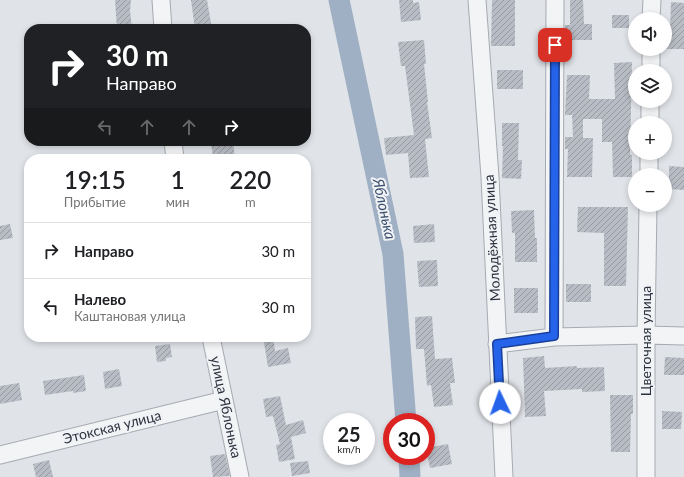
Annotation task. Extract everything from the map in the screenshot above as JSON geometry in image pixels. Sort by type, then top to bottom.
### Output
[{"type":"street","points":[[161,0],[163,24]]},
{"type":"street","name":"Молодёжная улица","points":[[477,0],[490,177],[504,477]]},
{"type":"street","points":[[554,336],[555,0]]},
{"type":"street","points":[[652,0],[652,12]]},
{"type":"street","name":"Цветочная улица","points":[[646,477],[648,212]]},
{"type":"street","points":[[497,344],[554,336],[684,336]]},
{"type":"street","name":"улица Яблонька","points":[[212,342],[240,477]]},
{"type":"street","name":"Этокская улица","points":[[0,455],[224,400]]},
{"type":"building","points":[[115,0],[131,0],[131,24],[117,24]]},
{"type":"building","points":[[191,0],[207,0],[211,24],[194,24]]},
{"type":"building","points":[[399,0],[413,0],[413,3],[419,2],[421,20],[401,22]]},
{"type":"building","points":[[492,0],[515,0],[515,46],[491,46]]},
{"type":"building","points":[[570,0],[583,0],[584,24],[592,24],[592,40],[565,40],[565,25],[570,25]]},
{"type":"building","points":[[671,2],[684,3],[684,49],[672,49],[672,12],[671,12]]},
{"type":"building","points":[[612,15],[628,15],[628,28],[612,28]]},
{"type":"building","points":[[424,40],[427,102],[432,138],[425,139],[429,177],[410,178],[408,153],[386,155],[384,138],[414,135],[405,66],[401,66],[398,42]]},
{"type":"building","points":[[632,62],[632,64],[628,64],[628,108],[631,108],[631,116],[628,116],[628,160],[632,160],[632,168],[628,168],[628,177],[613,177],[612,142],[602,142],[602,119],[583,119],[583,138],[593,138],[592,177],[567,177],[568,149],[565,149],[565,137],[573,137],[572,115],[565,115],[567,75],[590,75],[589,99],[615,99],[614,63]]},
{"type":"building","points":[[497,70],[523,70],[523,89],[497,89]]},
{"type":"building","points":[[502,123],[519,123],[518,160],[522,160],[521,179],[502,178]]},
{"type":"building","points":[[211,146],[234,146],[234,154],[213,154]]},
{"type":"building","points":[[669,166],[684,167],[684,190],[672,189],[672,168],[669,168]]},
{"type":"building","points":[[578,207],[628,207],[626,286],[604,286],[604,233],[577,232]]},
{"type":"building","points":[[534,210],[535,238],[537,238],[537,262],[515,262],[515,233],[512,233],[511,211]]},
{"type":"building","points":[[10,224],[13,238],[0,240],[0,226]]},
{"type":"building","points":[[434,224],[435,242],[414,243],[413,226]]},
{"type":"building","points":[[437,260],[438,286],[419,287],[417,261]]},
{"type":"building","points":[[566,284],[591,284],[591,302],[566,302]]},
{"type":"building","points":[[514,288],[538,288],[538,313],[514,313]]},
{"type":"building","points":[[432,316],[435,359],[452,358],[455,383],[450,383],[453,405],[434,407],[431,385],[427,386],[424,349],[416,349],[415,317]]},
{"type":"building","points":[[264,342],[274,342],[275,351],[288,348],[291,363],[268,367]]},
{"type":"building","points":[[170,344],[172,357],[166,358],[166,361],[157,362],[155,346]]},
{"type":"building","points":[[544,356],[545,368],[577,366],[577,368],[604,367],[605,391],[582,392],[582,389],[544,391],[546,416],[525,417],[523,358]]},
{"type":"building","points":[[665,357],[684,358],[684,375],[664,375]]},
{"type":"building","points":[[119,369],[122,386],[105,389],[103,372]]},
{"type":"building","points":[[84,375],[86,391],[73,393],[73,391],[45,395],[43,381]]},
{"type":"building","points":[[19,383],[22,400],[0,404],[0,386]]},
{"type":"building","points":[[610,395],[633,395],[630,452],[611,452]]},
{"type":"building","points":[[280,396],[286,425],[303,420],[306,433],[291,437],[295,459],[279,462],[276,445],[280,444],[273,416],[266,417],[263,399]]},
{"type":"building","points":[[662,411],[682,412],[681,429],[662,429]]},
{"type":"building","points":[[448,444],[452,464],[430,468],[429,465],[435,465],[435,446]]},
{"type":"building","points":[[225,454],[230,476],[213,477],[210,456]]},
{"type":"building","points":[[49,460],[53,477],[36,477],[33,464]]},
{"type":"building","points":[[308,461],[310,473],[292,476],[290,463]]},
{"type":"waterway","name":"Яблонька","points":[[339,0],[393,254],[405,413]]},
{"type":"waterway","name":"Яблонька","points":[[409,465],[410,477]]},
{"type":"route","points":[[500,403],[497,344],[554,336],[555,45]]}]
